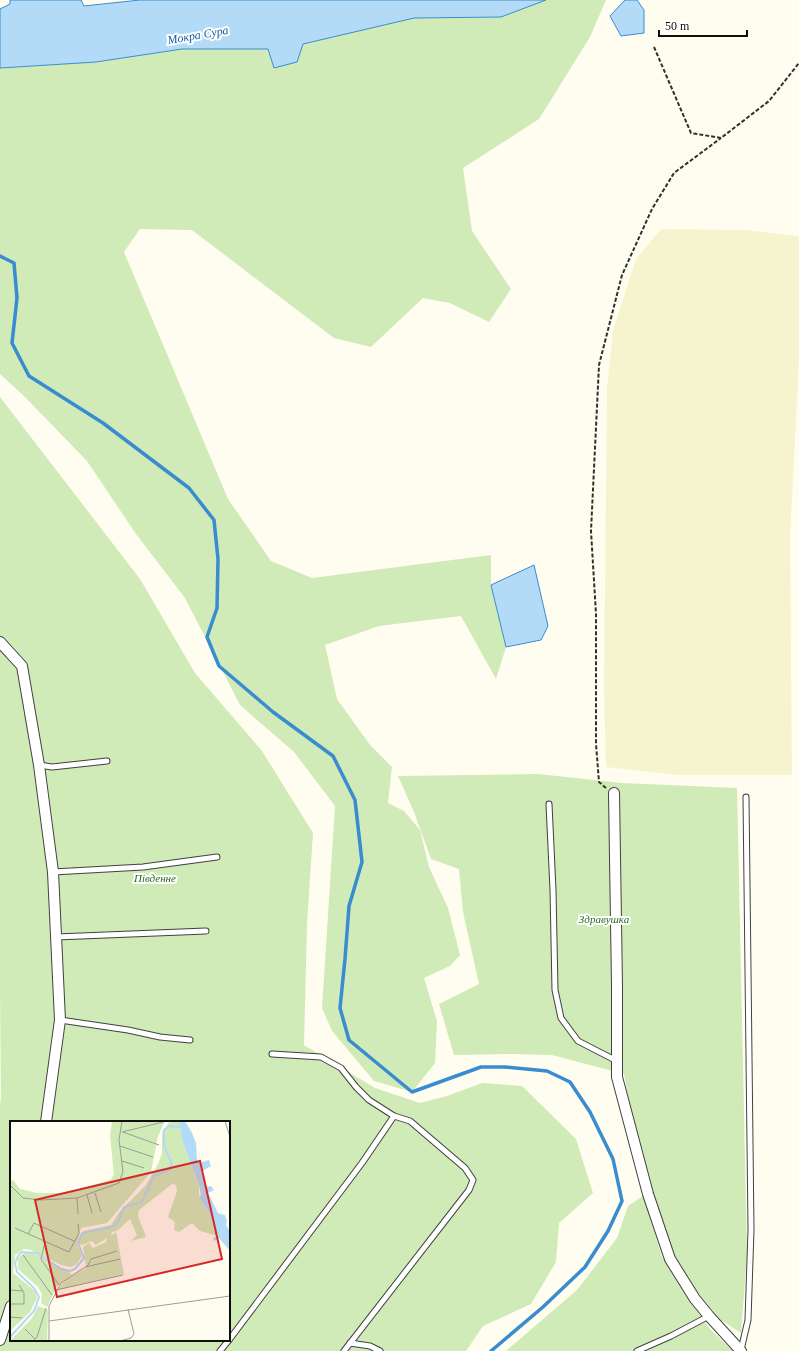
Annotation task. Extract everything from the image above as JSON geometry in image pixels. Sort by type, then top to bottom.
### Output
[{"type":"street","points":[[0,642],[22,666],[53,872],[60,1020],[46,1121]]},
{"type":"street","points":[[614,793],[617,1077],[648,1194],[670,1259],[695,1299],[741,1351]]},
{"type":"street","points":[[0,1340],[10,1309]]},
{"type":"lane","points":[[38,765],[52,767],[107,761]]},
{"type":"lane","points":[[741,1351],[748,1320],[751,1230],[746,797]]},
{"type":"lane","points":[[549,804],[553,890],[555,990],[561,1018],[578,1042],[617,1061]]},
{"type":"lane","points":[[53,872],[143,867],[217,857]]},
{"type":"lane","points":[[56,937],[206,931]]},
{"type":"lane","points":[[60,1020],[128,1030],[160,1037],[190,1040]]},
{"type":"lane","points":[[272,1054],[321,1057],[341,1068],[356,1087],[369,1100],[394,1116],[410,1120],[465,1168],[473,1180],[469,1190],[344,1351]]},
{"type":"lane","points":[[230,1339],[362,1163],[394,1116]]},
{"type":"lane","points":[[637,1351],[671,1336],[709,1316]]},
{"type":"lane","points":[[220,1351],[228,1341]]},
{"type":"lane","points":[[350,1343],[370,1346],[380,1351]]},
{"type":"path","points":[[654,47],[691,132],[721,138]]},
{"type":"path","points":[[614,793],[599,782],[596,744],[596,614],[591,531],[600,365],[622,275],[652,209],[674,172],[769,101],[799,63]]},
{"type":"shaded area","points":[[661,229],[745,230],[799,236],[799,362],[790,537],[792,775],[676,775],[606,767],[604,689],[607,388],[613,330],[636,259]]},
{"type":"green space","points":[[546,0],[606,0],[590,37],[539,119],[463,168],[472,231],[511,289],[489,322],[450,303],[423,298],[371,347],[334,338],[192,230],[140,229],[124,252],[228,499],[271,561],[312,578],[491,555],[491,585],[506,647],[496,679],[461,616],[379,626],[325,645],[337,699],[370,745],[392,767],[388,803],[404,811],[420,830],[429,867],[448,908],[460,955],[450,966],[424,978],[437,1021],[435,1063],[412,1092],[374,1081],[332,1031],[322,1008],[335,806],[294,752],[240,705],[185,598],[136,534],[87,461],[25,397],[0,374],[0,68],[96,62],[182,49],[268,49],[274,68],[303,44],[414,18],[501,17]]},
{"type":"green space","name":"Південне","points":[[0,397],[140,579],[195,673],[262,751],[313,833],[307,924],[304,1045],[375,1088],[420,1103],[447,1096],[482,1083],[522,1086],[576,1139],[593,1193],[559,1223],[556,1262],[531,1304],[483,1326],[466,1351],[0,1351]]},
{"type":"green space","name":"Здравушка","points":[[538,774],[622,783],[737,788],[747,1254],[741,1333],[721,1320],[698,1294],[670,1250],[632,1119],[624,1074],[552,1055],[454,1055],[439,1004],[479,984],[463,912],[459,869],[431,859],[414,812],[398,776]]},
{"type":"green space","points":[[643,1196],[662,1257],[710,1329],[733,1351],[506,1351],[577,1290],[617,1238],[628,1206]]},
{"type":"water","name":"Мокра Сура","points":[[10,0],[81,0],[84,6],[140,0],[546,0],[501,17],[414,18],[303,44],[297,62],[274,68],[268,49],[182,49],[96,62],[0,68],[0,9],[10,4]]},
{"type":"water","points":[[625,0],[637,0],[644,10],[644,33],[621,36],[610,16]]},
{"type":"water","points":[[534,565],[548,626],[541,640],[506,647],[491,585]]},
{"type":"waterway","points":[[0,256],[14,263],[17,298],[12,343],[29,376],[103,423],[189,488],[214,520],[218,559],[217,608],[207,637],[219,666],[273,712],[333,756],[355,800],[362,862],[349,906],[340,1008],[349,1040],[412,1092],[481,1067],[505,1067],[547,1071],[570,1082],[590,1112],[613,1159],[622,1201],[608,1231],[585,1267],[543,1307],[491,1351]]}]
